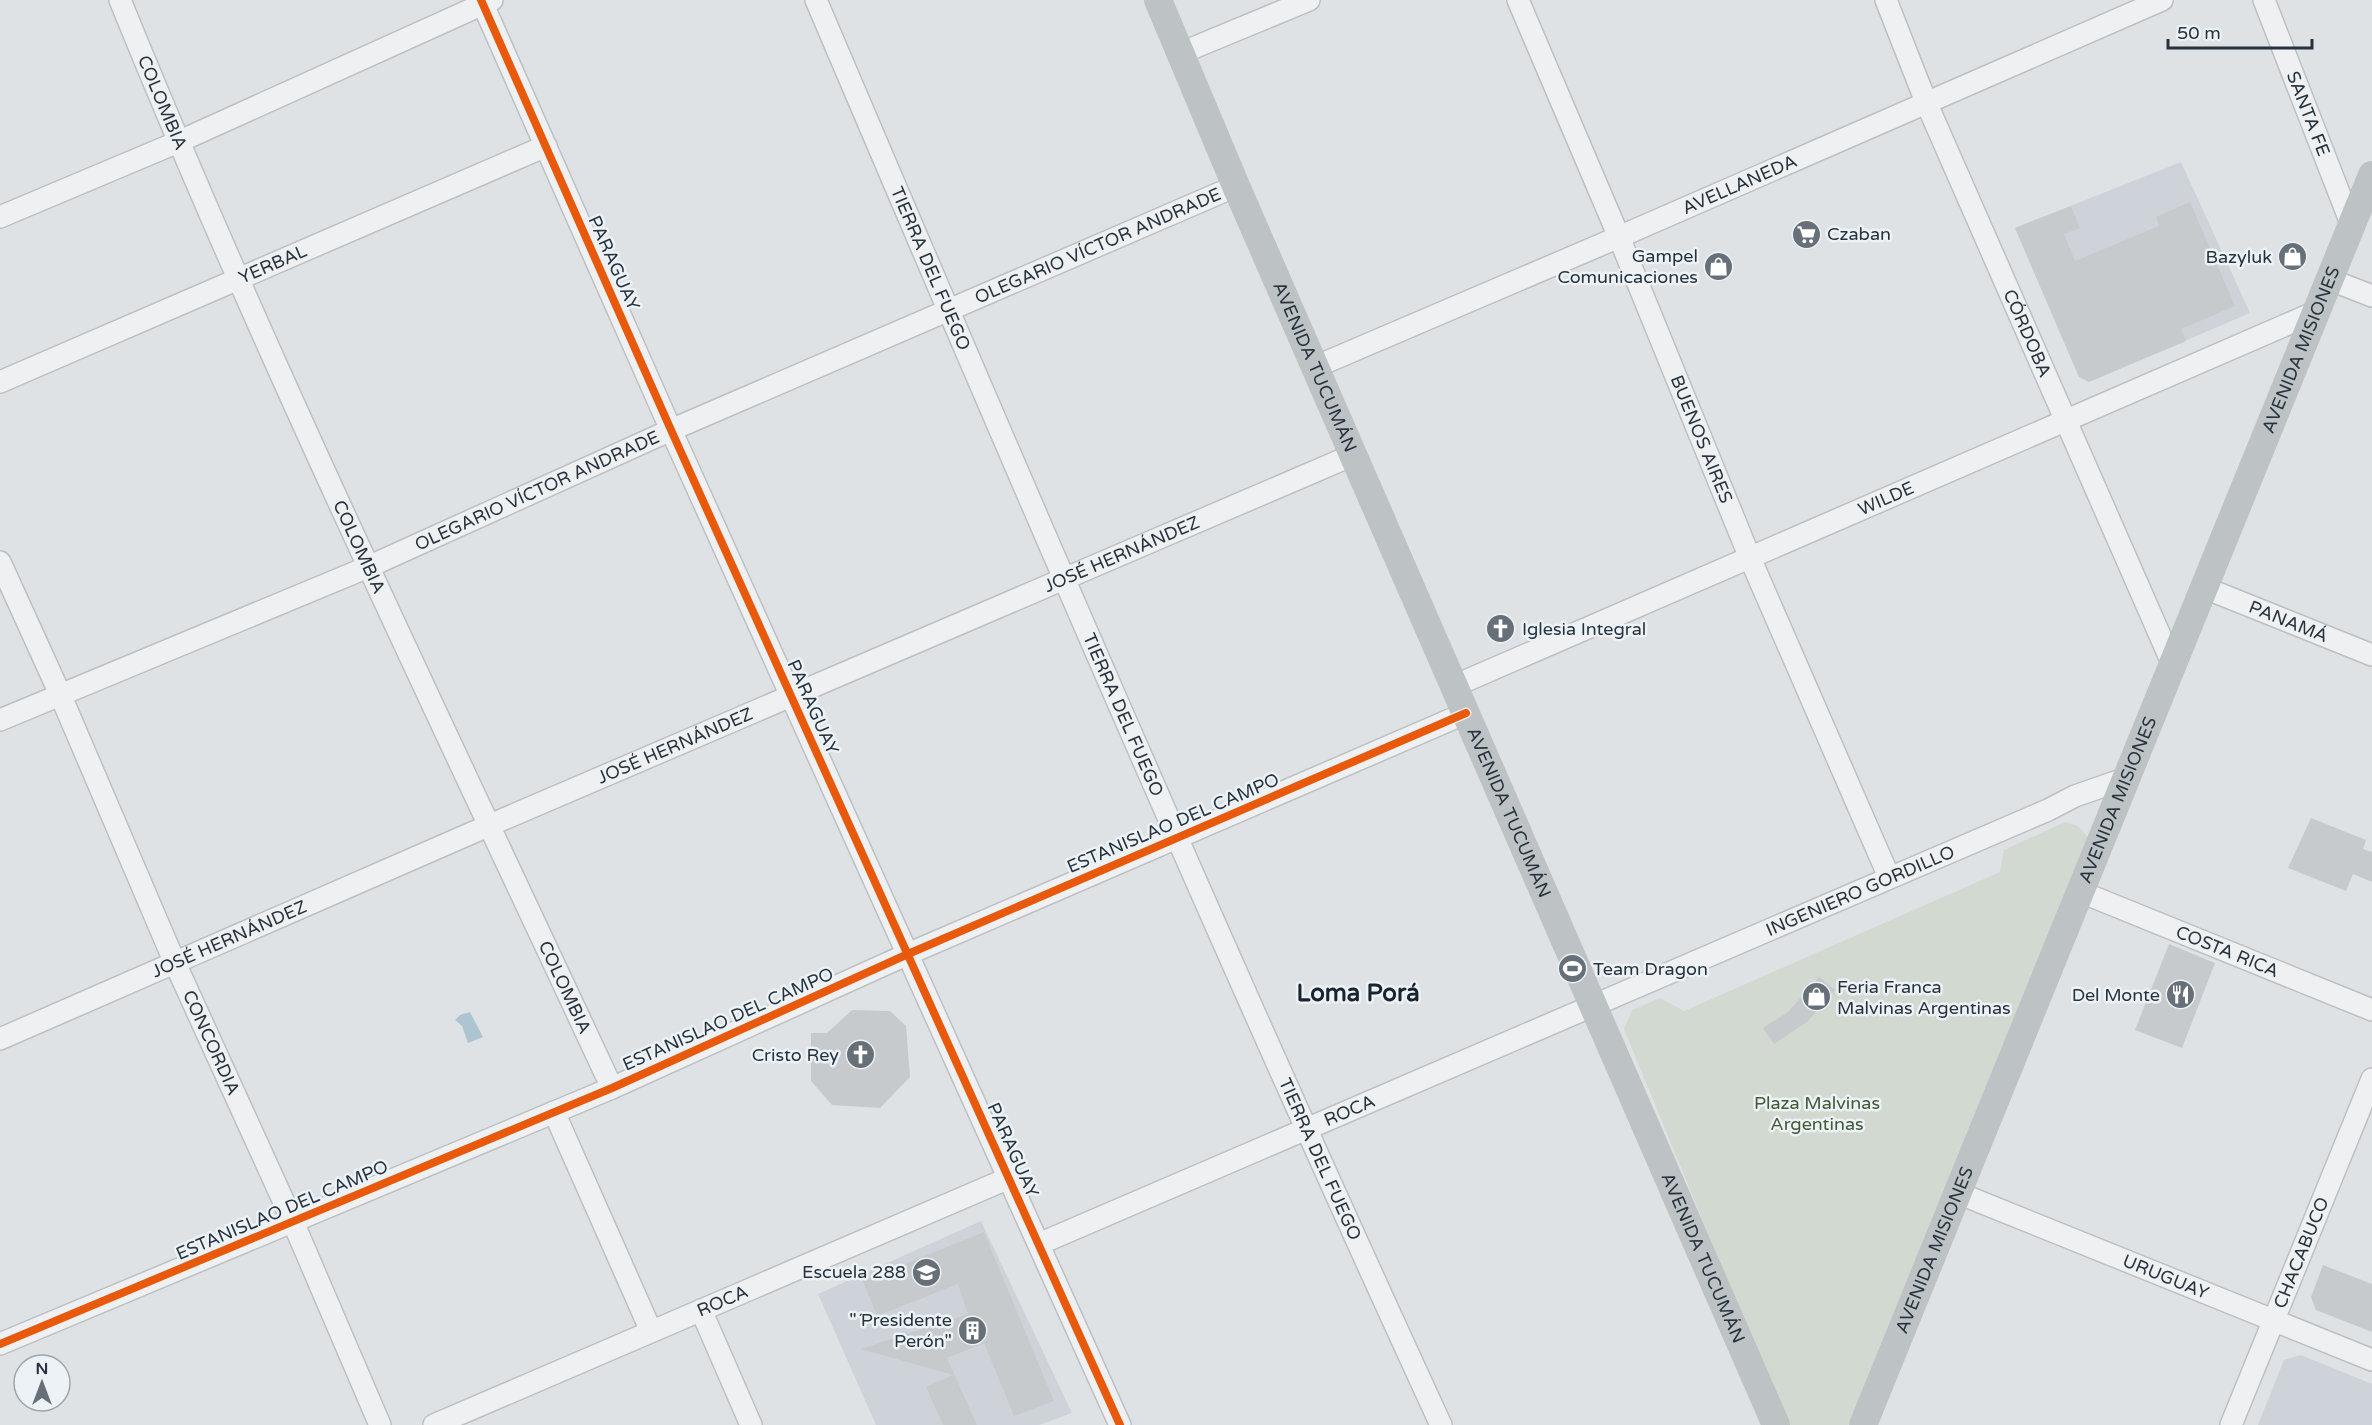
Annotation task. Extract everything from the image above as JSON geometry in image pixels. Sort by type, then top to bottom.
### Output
[{"type":"main road","name":"AVENIDA TUCUMÁN","points":[[1158,0],[1236,186],[1776,1425]]},
{"type":"main road","name":"AVENIDA MISIONES","points":[[1863,1425],[2372,176]]},
{"type":"street","name":"COLOMBIA","points":[[120,0],[238,280],[368,567],[612,1088]]},
{"type":"street","name":"TIERRA DEL FUEGO","points":[[816,0],[948,310],[1305,1129],[1441,1425]]},
{"type":"street","points":[[1181,53],[1309,0]]},
{"type":"street","name":"BUENOS AIRES","points":[[1518,0],[1619,237],[1750,558],[1889,877]]},
{"type":"street","name":"CÓRDOBA","points":[[1886,0],[1926,102],[2173,665]]},
{"type":"street","name":"AVELLANEDA","points":[[1315,367],[2162,0]]},
{"type":"street","name":"SANTA FE","points":[[2264,0],[2352,226]]},
{"type":"street","points":[[0,217],[178,142],[485,1]]},
{"type":"street","name":"PARAGUAY","points":[[485,1],[671,430],[1120,1425]]},
{"type":"street","name":"YERBAL","points":[[0,382],[546,146]]},
{"type":"street","name":"OLEGARIO VÍCTOR ANDRADE","points":[[0,720],[368,567],[671,430],[1236,186]]},
{"type":"street","points":[[2331,280],[2372,296]]},
{"type":"street","name":"WILDE","points":[[1454,686],[2318,311]]},
{"type":"street","name":"JOSÉ HERNÁNDEZ","points":[[0,1039],[490,825],[1353,455]]},
{"type":"street","name":"CONCORDIA","points":[[0,562],[60,694],[175,963],[293,1222],[380,1425]]},
{"type":"street","name":"PANAMÁ","points":[[2205,588],[2372,655]]},
{"type":"street","name":"ESTANISLAO DEL CAMPO","points":[[0,1344],[612,1088],[908,954],[1466,713]]},
{"type":"street","name":"INGENIERO GORDILLO","points":[[1593,1005],[2048,810],[2075,796],[2127,778]]},
{"type":"street","name":"COSTA RICA","points":[[2081,892],[2372,1010]]},
{"type":"street","name":"ROCA","points":[[1039,1244],[1593,1005]]},
{"type":"street","name":"CHACABUCO","points":[[2231,1425],[2372,1079]]},
{"type":"street","points":[[554,1112],[651,1331]]},
{"type":"street","name":"ROCA","points":[[434,1425],[1009,1178]]},
{"type":"street","name":"URUGUAY","points":[[1958,1193],[2372,1360]]},
{"type":"street","points":[[701,1310],[750,1425]]},
{"type":"shaded area","points":[[2181,162],[2250,313],[2089,382],[2079,377],[2015,228]]},
{"type":"shaded area","points":[[981,1221],[1072,1413],[1039,1425],[876,1425],[818,1294]]},
{"type":"shaded area","points":[[2301,1355],[2372,1384],[2372,1425],[2258,1425],[2284,1360]]},
{"type":"green space","name":"Plaza Malvinas Argentinas","points":[[2065,822],[2078,826],[2088,837],[1848,1425],[1787,1425],[1624,1029],[1632,1010],[1660,998],[1684,1011],[2000,872],[2004,850]]},
{"type":"water","points":[[470,1012],[483,1037],[468,1043],[462,1026],[455,1020],[460,1015]]},
{"type":"building","points":[[2190,202],[2235,306],[2181,329],[2186,341],[2089,382],[2079,377],[2015,228],[2071,206],[2080,228],[2064,234],[2075,261],[2159,226],[2156,217]]},
{"type":"building","points":[[2311,818],[2366,840],[2363,849],[2372,852],[2372,882],[2353,874],[2346,891],[2288,868]]},
{"type":"building","points":[[2169,944],[2215,963],[2182,1048],[2135,1030]]},
{"type":"building","points":[[1819,977],[1835,990],[1807,1022],[1774,1044],[1763,1028],[1788,1012]]},
{"type":"building","name":"Cristo Rey","points":[[852,1010],[890,1011],[906,1026],[910,1077],[880,1108],[832,1105],[811,1081],[811,1033],[827,1033]]},
{"type":"building","name":"\"´Presidente Perón\"","points":[[984,1232],[1054,1401],[1014,1416],[984,1343],[947,1358],[977,1425],[943,1425],[926,1387],[953,1375],[861,1349],[968,1314],[958,1284],[877,1316],[863,1281]]},
{"type":"building","points":[[2323,1265],[2372,1284],[2372,1332],[2316,1310],[2311,1297]]},
{"type":"cycle path","points":[[481,0],[671,430],[1120,1425]]},
{"type":"cycle path","points":[[0,1344],[612,1088],[908,954],[1466,713]]},
{"type":"place","name":"Czaban","points":[[1806,234]]},
{"type":"place","name":"Bazyluk","points":[[2293,257]]},
{"type":"place","name":"Gampel Comunicaciones","points":[[1719,266]]},
{"type":"place","name":"Iglesia Integral","points":[[1501,629]]},
{"type":"place","name":"Team Dragon","points":[[1572,969]]},
{"type":"place","name":"Del Monte","points":[[2181,995]]},
{"type":"place","name":"Feria Franca Malvinas Argentinas","points":[[1816,997]]},
{"type":"place","name":"Cristo Rey","points":[[860,1055]]},
{"type":"place","name":"Escuela 288","points":[[927,1272]]},
{"type":"place","name":"\"´Presidente Perón\"","points":[[973,1330]]},
{"type":"district","name":"Loma Porá","points":[[1358,993]]}]
